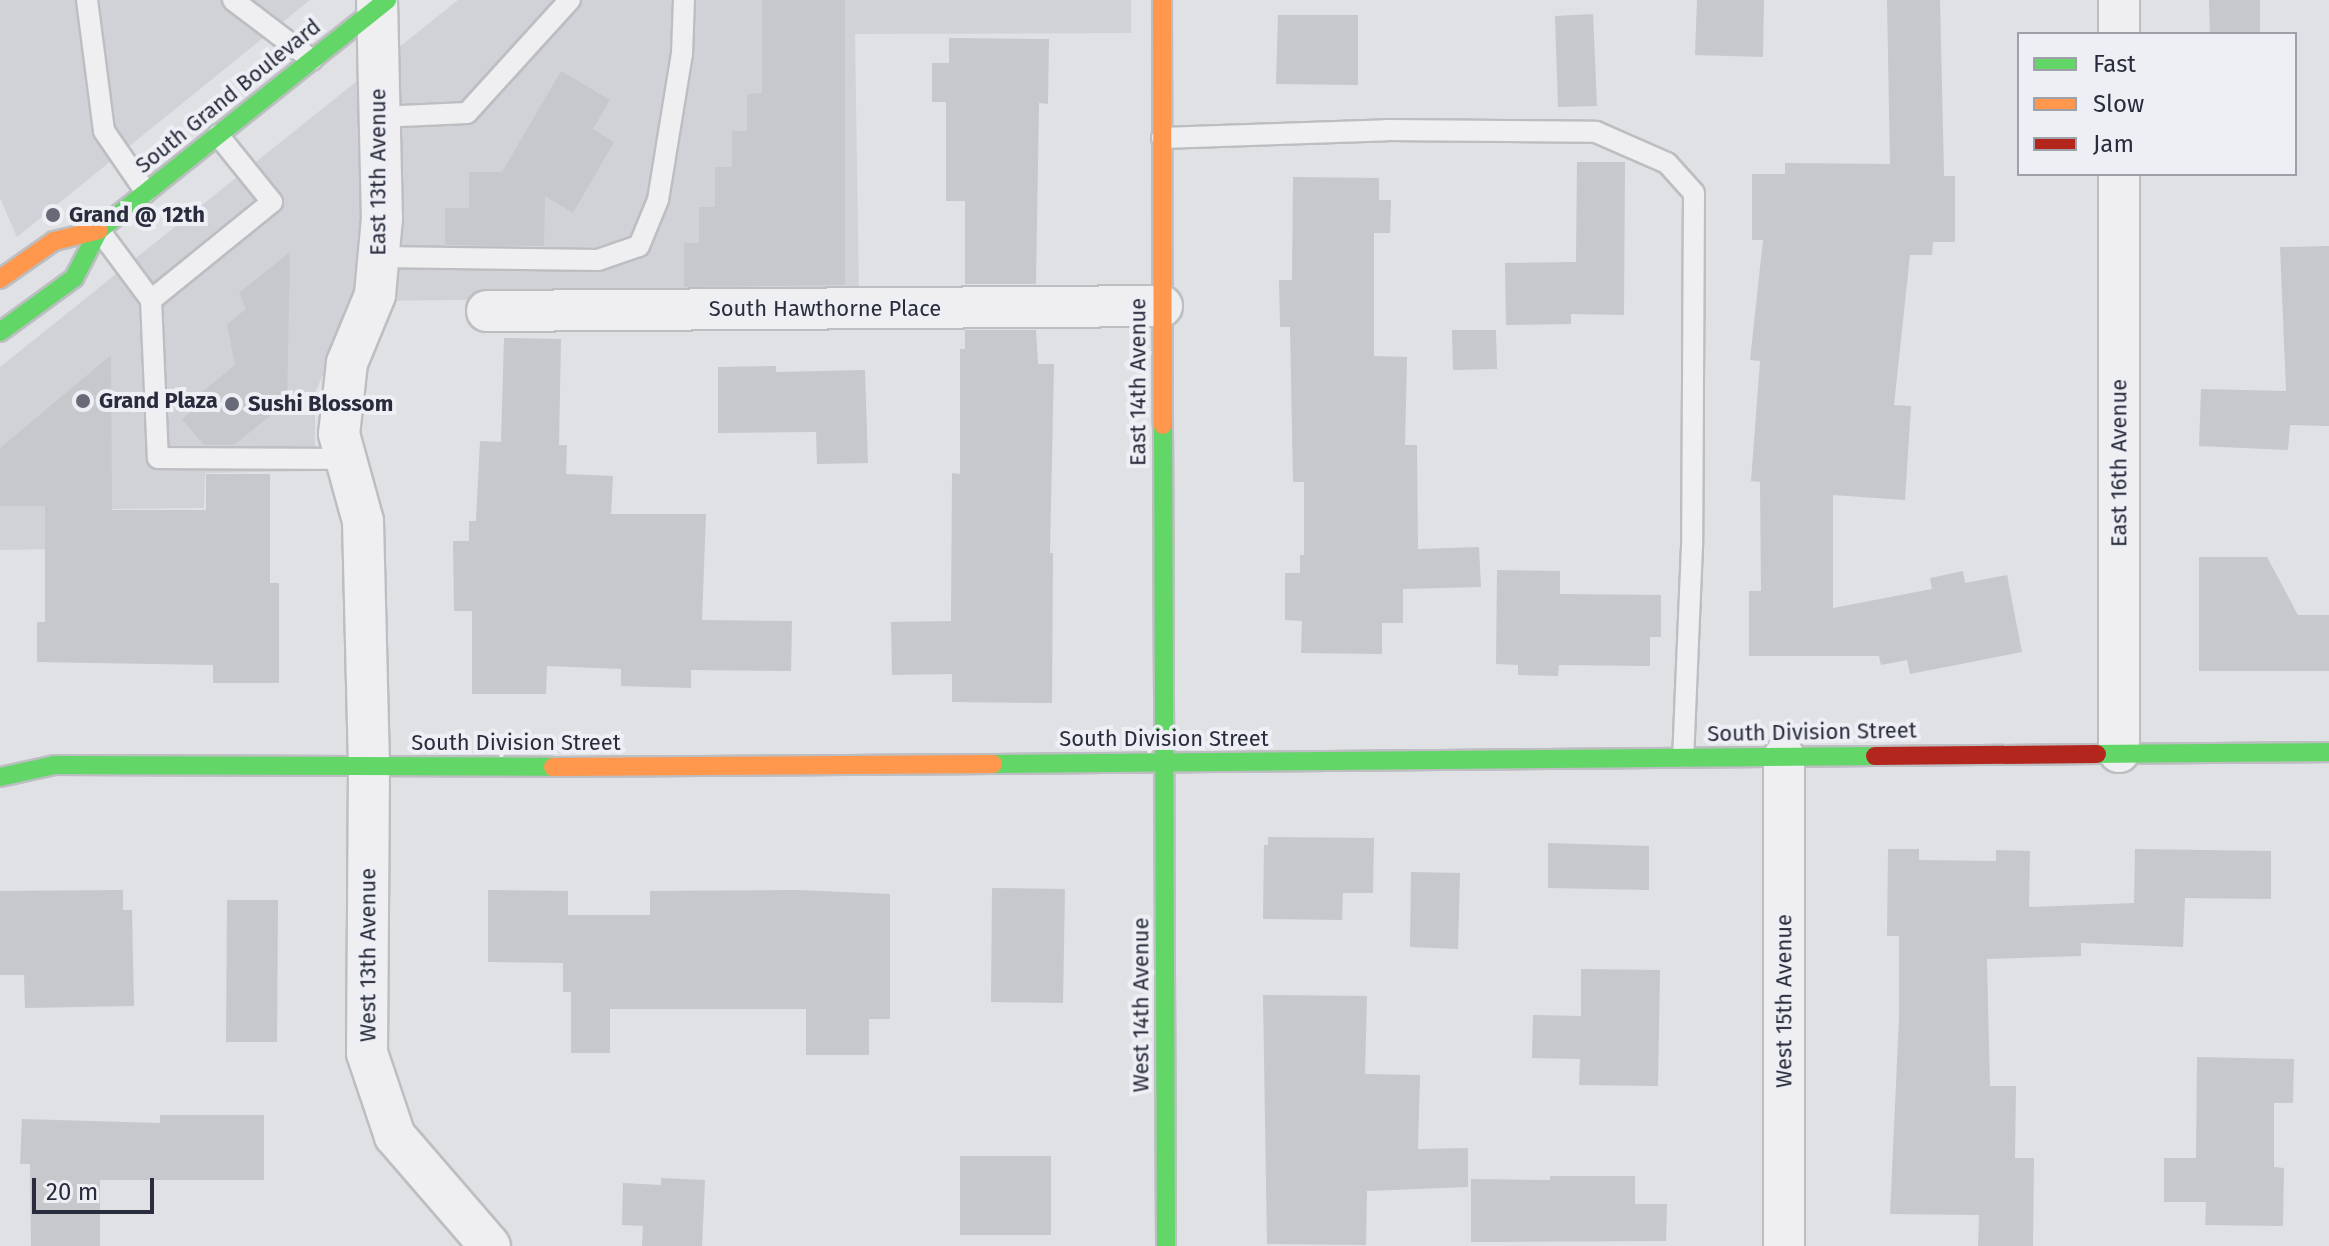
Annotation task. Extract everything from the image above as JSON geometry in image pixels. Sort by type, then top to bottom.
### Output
[{"type":"street","name":"East 14th Avenue","points":[[1162,0],[1165,763]]},
{"type":"street","points":[[2119,0],[2119,32]]},
{"type":"street","name":"South Grand Boulevard","points":[[0,332],[74,278],[99,230],[380,3]]},
{"type":"street","name":"East 13th Avenue","points":[[369,768],[363,521],[339,434],[347,363],[375,295],[379,257],[382,218],[380,3]]},
{"type":"street","name":"East 16th Avenue","points":[[2119,176],[2119,752]]},
{"type":"street","name":"South Grand Boulevard","points":[[0,279],[54,241],[99,230]]},
{"type":"street","name":"South Hawthorne Place","points":[[487,311],[1162,306]]},
{"type":"street","name":"South Division Street","points":[[0,777],[55,765],[369,768],[2329,752]]},
{"type":"street","name":"West 15th Avenue","points":[[1784,757],[1784,1246]]},
{"type":"street","name":"West 14th Avenue","points":[[1165,763],[1166,1246]]},
{"type":"street","name":"West 13th Avenue","points":[[369,768],[367,1053],[395,1136],[490,1246]]},
{"type":"lane","points":[[87,0],[104,131],[146,192]]},
{"type":"lane","points":[[233,0],[312,60]]},
{"type":"lane","points":[[379,117],[467,113],[570,0]]},
{"type":"lane","points":[[379,257],[598,260],[639,246],[658,200],[682,54],[684,0]]},
{"type":"lane","points":[[1162,138],[1387,130],[1596,132],[1667,163],[1694,193],[1692,546],[1683,757]]},
{"type":"lane","points":[[151,300],[272,202],[218,135]]},
{"type":"lane","points":[[99,230],[151,300],[158,458],[346,459]]},
{"type":"shaded area","points":[[0,0],[310,0],[17,237],[0,198]]},
{"type":"shaded area","points":[[458,0],[1131,0],[1131,33],[855,34],[859,296],[355,301],[315,393],[315,471],[205,473],[204,508],[111,509],[111,548],[0,550],[0,367]]},
{"type":"building","points":[[762,0],[845,0],[845,285],[684,287],[684,243],[699,243],[699,207],[715,207],[715,167],[732,167],[732,131],[747,131],[747,94],[762,93]]},
{"type":"building","points":[[1697,0],[1764,0],[1763,57],[1695,55]]},
{"type":"building","points":[[1887,0],[1940,0],[1944,176],[1955,176],[1955,242],[1933,242],[1932,255],[1910,255],[1894,405],[1911,406],[1905,500],[1833,495],[1833,608],[1932,589],[1930,578],[1963,571],[1965,583],[2007,575],[2022,652],[1910,674],[1907,660],[1881,665],[1879,656],[1749,656],[1749,591],[1761,591],[1760,482],[1751,481],[1760,361],[1750,360],[1763,240],[1752,240],[1752,174],[1785,174],[1785,163],[1890,164]]},
{"type":"building","points":[[2209,0],[2260,0],[2260,32],[2210,32]]},
{"type":"building","points":[[1593,14],[1597,106],[1558,107],[1555,16]]},
{"type":"building","points":[[1278,15],[1358,15],[1358,85],[1276,84]]},
{"type":"building","points":[[949,38],[1049,39],[1048,104],[1039,103],[1036,284],[965,284],[965,201],[946,201],[946,102],[932,102],[932,63],[949,63]]},
{"type":"building","points":[[561,71],[610,100],[593,129],[614,142],[573,213],[545,196],[544,246],[445,245],[445,208],[469,208],[469,172],[502,172]]},
{"type":"building","points":[[1577,162],[1625,162],[1624,315],[1571,314],[1571,324],[1506,325],[1505,263],[1576,262]]},
{"type":"building","points":[[1293,177],[1379,178],[1379,200],[1391,200],[1390,233],[1374,233],[1374,356],[1407,357],[1405,445],[1417,445],[1418,549],[1479,547],[1481,587],[1403,589],[1403,623],[1382,623],[1382,654],[1301,653],[1302,621],[1285,620],[1285,573],[1300,573],[1300,555],[1304,555],[1304,482],[1293,482],[1290,327],[1280,327],[1279,280],[1292,280]]},
{"type":"building","points":[[2329,246],[2329,426],[2290,425],[2288,450],[2199,446],[2201,389],[2286,391],[2280,247]]},
{"type":"building","points":[[290,252],[287,402],[234,445],[204,445],[182,419],[196,407],[191,401],[235,365],[227,324],[246,309],[239,293]]},
{"type":"building","points":[[965,330],[1036,330],[1038,364],[1054,364],[1050,553],[1053,553],[1052,703],[952,702],[952,674],[892,675],[891,622],[951,621],[952,473],[960,474],[960,349],[965,349]]},
{"type":"building","points":[[1452,330],[1496,330],[1497,369],[1453,370]]},
{"type":"building","points":[[504,338],[561,339],[559,445],[567,445],[566,474],[613,476],[611,514],[706,514],[702,620],[792,621],[791,671],[691,670],[691,688],[621,686],[621,669],[547,666],[546,694],[472,694],[472,611],[454,611],[453,541],[469,541],[469,521],[476,521],[480,441],[501,442]]},
{"type":"building","points":[[111,355],[112,510],[206,510],[206,474],[270,474],[270,583],[279,583],[279,683],[213,683],[213,665],[37,662],[37,622],[45,622],[45,506],[0,506],[0,448]]},
{"type":"building","points":[[776,366],[776,372],[865,370],[868,463],[817,464],[816,432],[718,433],[718,367]]},
{"type":"building","points":[[2199,557],[2267,557],[2298,615],[2329,615],[2329,671],[2199,671]]},
{"type":"building","points":[[1497,570],[1560,571],[1560,594],[1661,595],[1661,637],[1650,637],[1650,666],[1559,665],[1558,676],[1518,675],[1518,665],[1496,664]]},
{"type":"building","points":[[1268,837],[1374,838],[1373,893],[1343,893],[1342,920],[1263,919],[1264,845],[1268,845]]},
{"type":"building","points":[[1548,843],[1649,846],[1649,890],[1548,888]]},
{"type":"building","points":[[1888,849],[1919,849],[1919,860],[1996,861],[1996,850],[2030,851],[2029,907],[2134,903],[2135,849],[2271,851],[2271,899],[2185,898],[2183,947],[2081,943],[2081,956],[1987,959],[1990,1086],[2016,1086],[2015,1158],[2034,1158],[2033,1246],[1978,1246],[1979,1215],[1890,1214],[1899,1018],[1899,936],[1887,936]]},
{"type":"building","points":[[1411,872],[1460,873],[1458,949],[1410,947]]},
{"type":"building","points":[[992,888],[1065,889],[1063,1003],[991,1002]]},
{"type":"building","points":[[123,890],[123,910],[132,910],[134,1006],[25,1008],[24,975],[0,975],[0,891]]},
{"type":"building","points":[[488,890],[568,891],[568,915],[650,915],[650,891],[797,890],[890,894],[890,1019],[869,1019],[869,1055],[806,1055],[806,1009],[610,1009],[610,1053],[571,1053],[571,992],[563,992],[563,963],[488,962]]},
{"type":"building","points":[[227,900],[278,900],[277,1042],[226,1042]]},
{"type":"building","points":[[1581,969],[1660,970],[1658,1086],[1579,1085],[1580,1059],[1532,1058],[1533,1015],[1581,1016]]},
{"type":"building","points":[[1263,995],[1367,996],[1365,1074],[1420,1075],[1418,1149],[1468,1148],[1468,1187],[1367,1191],[1366,1245],[1267,1244]]},
{"type":"building","points":[[2197,1057],[2294,1059],[2293,1103],[2274,1103],[2274,1167],[2284,1168],[2283,1226],[2205,1225],[2206,1202],[2164,1202],[2164,1158],[2196,1158]]},
{"type":"building","points":[[160,1115],[264,1115],[264,1180],[100,1180],[100,1246],[31,1246],[30,1164],[20,1164],[22,1119],[160,1123]]},
{"type":"building","points":[[960,1156],[1051,1156],[1051,1235],[960,1235]]},
{"type":"building","points":[[1550,1176],[1635,1176],[1635,1204],[1667,1204],[1666,1241],[1471,1242],[1471,1179],[1550,1180]]},
{"type":"building","points":[[661,1178],[705,1180],[702,1246],[642,1246],[643,1226],[622,1225],[623,1183],[661,1185]]},
{"type":"traffic: fast","points":[[0,332],[74,278],[99,230],[387,0]]},
{"type":"traffic: fast","points":[[1163,425],[1166,1246]]},
{"type":"traffic: fast","points":[[2097,754],[2329,752]]},
{"type":"traffic: fast","points":[[993,764],[1875,756]]},
{"type":"traffic: fast","points":[[0,777],[55,765],[553,767]]},
{"type":"traffic: slow","points":[[1162,0],[1163,425]]},
{"type":"traffic: slow","points":[[0,279],[54,241],[99,230]]},
{"type":"traffic: slow","points":[[553,767],[993,764]]},
{"type":"traffic: jam","points":[[1875,756],[2097,754]]},
{"type":"place","name":"Grand @ 12th","points":[[53,215]]},
{"type":"place","name":"Grand Plaza","points":[[83,401]]},
{"type":"place","name":"Sushi Blossom","points":[[232,404]]}]
